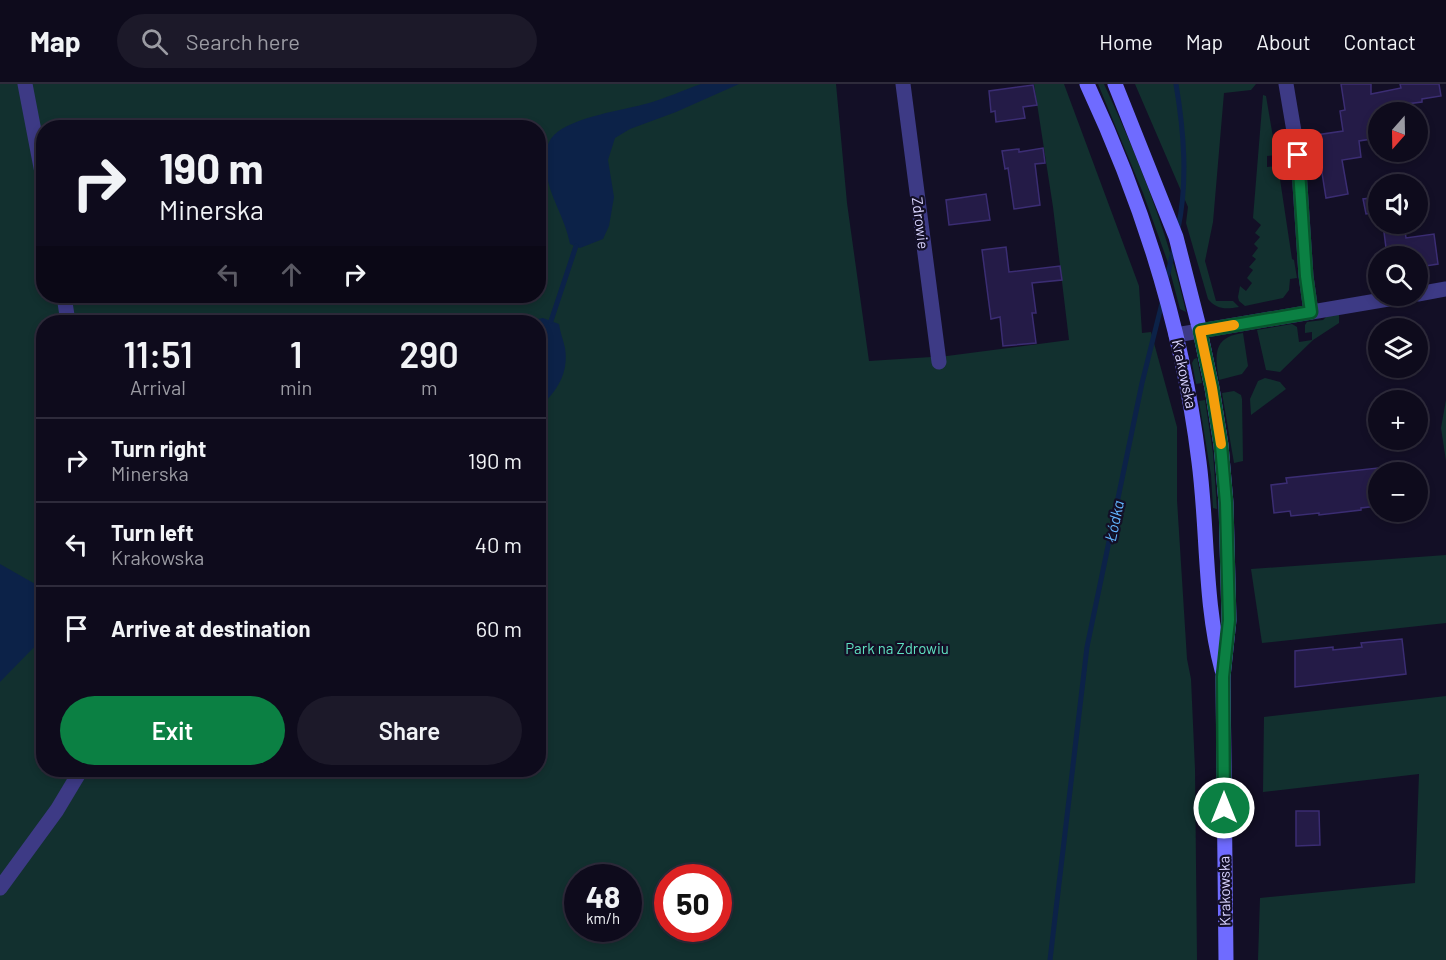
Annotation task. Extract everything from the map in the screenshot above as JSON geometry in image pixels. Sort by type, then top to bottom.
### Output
[{"type":"main road","name":"Krakowska","points":[[1087,84],[1126,175],[1158,265],[1173,318],[1191,402],[1206,517],[1211,619],[1223,677]]},
{"type":"main road","name":"Krakowska","points":[[1115,84],[1166,210],[1184,267],[1200,331],[1216,412],[1226,503],[1229,620],[1223,677],[1226,960]]},
{"type":"street","points":[[25,84],[36,141]]},
{"type":"street","name":"Zdrowie","points":[[903,84],[939,362]]},
{"type":"street","points":[[1286,84],[1298,155],[1306,276],[1311,312]]},
{"type":"street","points":[[1428,292],[1446,289]]},
{"type":"street","points":[[1176,335],[1368,302]]},
{"type":"street","points":[[0,888],[57,810],[77,777]]},
{"type":"green space","name":"Park na Zdrowiu","points":[[0,84],[836,84],[847,203],[869,361],[947,356],[1069,340],[1053,207],[1034,84],[1064,84],[1139,286],[1142,333],[1151,332],[1177,427],[1177,500],[1187,659],[1191,679],[1195,769],[1197,960],[0,960]]},
{"type":"green space","points":[[1098,84],[1104,84],[1140,167],[1161,224],[1186,312],[1180,309],[1167,260],[1143,193]]},
{"type":"green space","points":[[1135,84],[1256,84],[1251,90],[1224,93],[1213,222],[1205,261],[1216,301],[1233,301],[1239,307],[1222,308],[1208,299],[1186,223],[1188,207]]},
{"type":"green space","points":[[1263,95],[1266,96],[1276,155],[1267,156],[1267,167],[1278,166],[1297,278],[1290,279],[1289,290],[1283,298],[1245,306],[1238,297],[1240,286],[1246,291],[1252,283],[1247,278],[1253,270],[1249,267],[1256,259],[1252,256],[1258,248],[1254,244],[1260,237],[1255,233],[1261,225],[1253,218]]},
{"type":"green space","points":[[1339,313],[1339,323],[1313,340],[1280,372],[1266,370],[1257,330],[1292,324],[1297,327],[1299,342],[1312,340],[1312,332],[1305,333],[1307,322],[1323,320],[1328,315]]},
{"type":"green space","points":[[1243,333],[1248,366],[1242,374],[1219,380],[1217,356],[1221,343],[1233,335]]},
{"type":"green space","points":[[1197,358],[1202,383],[1196,384],[1192,363]]},
{"type":"green space","points":[[1265,378],[1280,382],[1286,389],[1251,415],[1250,399],[1258,381]]},
{"type":"green space","points":[[1234,391],[1241,395],[1242,399],[1243,461],[1234,463],[1222,393]]},
{"type":"green space","points":[[1205,400],[1213,453],[1217,509],[1213,508],[1211,475],[1199,401]]},
{"type":"green space","points":[[1446,400],[1446,461],[1441,428]]},
{"type":"green space","points":[[1446,555],[1446,623],[1262,643],[1251,569]]},
{"type":"green space","points":[[1446,696],[1446,960],[1258,960],[1260,898],[1415,883],[1419,774],[1263,792],[1264,717]]},
{"type":"water","points":[[701,84],[739,84],[676,112],[630,129],[615,138],[608,160],[614,197],[609,226],[603,239],[580,248],[570,244],[546,170],[547,147],[554,135],[573,123],[649,103]]},
{"type":"water","points":[[546,319],[559,324],[566,357],[563,374],[546,400]]},
{"type":"water","points":[[0,564],[36,584],[36,645],[0,682]]},
{"type":"building","points":[[1341,84],[1371,84],[1371,94],[1401,88],[1400,84],[1439,84],[1441,96],[1422,99],[1422,102],[1368,102],[1368,140],[1359,141],[1361,157],[1342,160],[1348,194],[1326,198],[1316,135],[1343,131],[1340,111],[1345,110]]},
{"type":"building","points":[[1033,85],[1037,105],[1023,107],[1025,118],[996,122],[995,111],[991,112],[989,91]]},
{"type":"building","points":[[1043,148],[1045,163],[1035,164],[1040,205],[1014,209],[1008,168],[1005,169],[1002,151],[1019,149],[1019,152]]},
{"type":"building","points":[[986,194],[990,220],[949,225],[946,200]]},
{"type":"building","points":[[1368,198],[1368,214],[1366,214],[1363,199]]},
{"type":"building","points":[[1384,234],[1405,234],[1406,238],[1434,234],[1438,264],[1428,266],[1428,246],[1386,246]]},
{"type":"building","points":[[1006,247],[1009,272],[1060,266],[1062,280],[1032,283],[1036,313],[1032,313],[1036,343],[1003,346],[1000,317],[991,319],[982,250]]},
{"type":"building","points":[[1368,469],[1368,507],[1319,515],[1319,513],[1291,516],[1290,511],[1274,513],[1271,485],[1287,483],[1286,478]]},
{"type":"building","points":[[1402,639],[1406,674],[1295,687],[1295,651],[1362,647],[1361,643]]},
{"type":"building","points":[[1296,811],[1319,811],[1320,845],[1296,846]]},
{"type":"waterway","name":"Łódka","points":[[1176,84],[1184,156],[1183,193],[1178,229]]},
{"type":"waterway","points":[[551,321],[576,246]]},
{"type":"waterway","name":"Łódka","points":[[1166,282],[1174,247]]},
{"type":"waterway","name":"Łódka","points":[[1050,960],[1087,647],[1142,383],[1162,303]]},
{"type":"slow traffic","points":[[1221,444],[1200,331],[1234,325]]},
{"type":"route","points":[[1224,808],[1223,677],[1228,649],[1229,620],[1226,503],[1221,445],[1200,331],[1311,312],[1306,276],[1298,155]]}]
